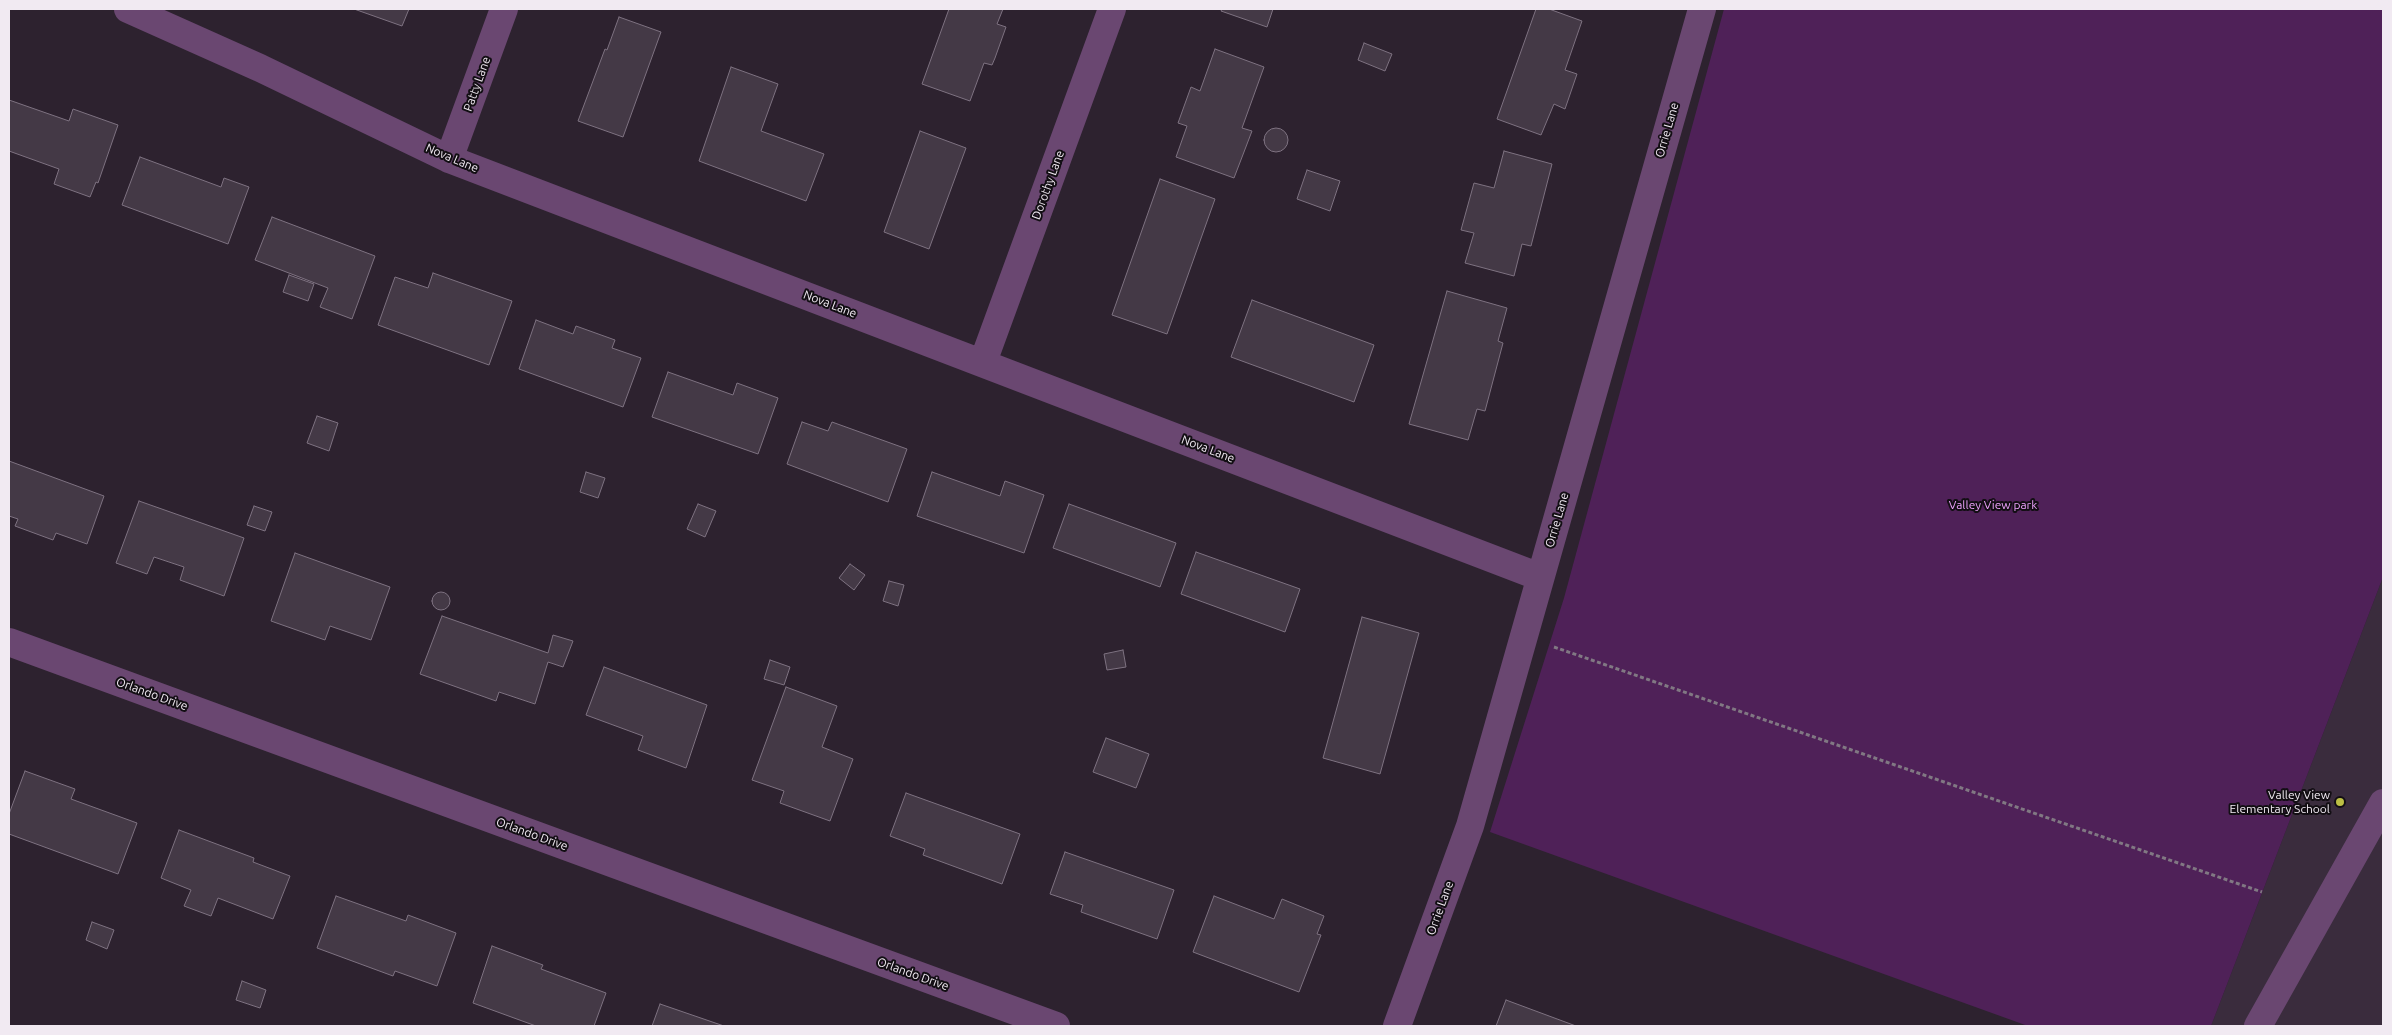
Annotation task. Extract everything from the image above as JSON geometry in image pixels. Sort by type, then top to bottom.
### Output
[{"type":"street","name":"Nova Lane","points":[[128,9],[260,68],[449,159],[1540,577]]},
{"type":"street","name":"Patty Lane","points":[[449,159],[504,9]]},
{"type":"street","name":"Dorothy Lane","points":[[983,362],[1112,9]]},
{"type":"street","name":"Orrie Lane","points":[[1397,1026],[1470,826],[1702,9]]},
{"type":"street","name":"Orlando Drive","points":[[9,642],[1056,1026]]},
{"type":"street","points":[[2258,1026],[2383,803]]},
{"type":"path","points":[[1523,637],[2262,892]]},
{"type":"shaded area","name":"Valley View Elementary School","points":[[2383,577],[2383,1026],[2211,1026]]},
{"type":"green space","name":"Valley View park","points":[[1724,9],[2383,9],[2383,577],[2211,1026],[2028,1026],[1490,832],[1564,598]]},
{"type":"building","points":[[354,9],[409,9],[402,26]]},
{"type":"building","points":[[949,9],[1003,9],[997,24],[1006,27],[995,58],[992,65],[984,63],[970,101],[922,84]]},
{"type":"building","points":[[1222,9],[1273,9],[1267,27],[1221,11]]},
{"type":"building","points":[[1536,9],[1549,9],[1582,21],[1565,70],[1577,74],[1565,109],[1554,104],[1541,135],[1497,119]]},
{"type":"building","points":[[619,17],[661,32],[623,137],[578,121]]},
{"type":"building","points":[[1364,43],[1392,54],[1385,71],[1358,60]]},
{"type":"building","points":[[1215,49],[1264,67],[1242,128],[1252,131],[1234,178],[1176,157],[1187,126],[1178,123],[1191,87],[1200,91]]},
{"type":"building","points":[[731,67],[778,84],[761,131],[824,154],[806,201],[699,161]]},
{"type":"building","points":[[9,100],[69,121],[73,109],[118,125],[98,183],[96,182],[90,197],[54,184],[59,169],[9,151]]},
{"type":"building","points":[[1276,128],[1281,129],[1287,135],[1287,145],[1281,151],[1276,152],[1271,151],[1265,145],[1264,140],[1265,135],[1271,129]]},
{"type":"building","points":[[920,131],[966,148],[929,249],[884,232]]},
{"type":"building","points":[[1504,151],[1552,164],[1531,246],[1522,244],[1514,276],[1465,263],[1474,233],[1461,230],[1474,183],[1494,188]]},
{"type":"building","points":[[140,157],[221,187],[224,178],[249,187],[228,244],[122,205]]},
{"type":"building","points":[[1307,170],[1340,181],[1330,211],[1297,199]]},
{"type":"building","points":[[1160,179],[1215,199],[1167,334],[1112,315]]},
{"type":"building","points":[[272,217],[375,256],[352,319],[320,307],[328,288],[255,260]]},
{"type":"building","points":[[433,273],[512,301],[489,365],[378,325],[395,277],[428,288]]},
{"type":"building","points":[[289,275],[314,284],[308,301],[283,292]]},
{"type":"building","points":[[1447,291],[1507,308],[1498,341],[1503,343],[1485,411],[1477,409],[1468,440],[1409,424]]},
{"type":"building","points":[[1252,300],[1374,345],[1354,402],[1231,357]]},
{"type":"building","points":[[536,320],[573,334],[576,326],[615,340],[612,348],[641,358],[623,407],[519,369]]},
{"type":"building","points":[[668,372],[733,395],[737,383],[778,398],[758,454],[652,417]]},
{"type":"building","points":[[317,416],[338,423],[329,451],[307,443]]},
{"type":"building","points":[[802,422],[828,431],[832,422],[907,449],[888,502],[787,464]]},
{"type":"building","points":[[9,461],[104,496],[87,544],[56,533],[53,540],[15,526],[18,519],[9,516]]},
{"type":"building","points":[[586,472],[605,478],[598,498],[580,492]]},
{"type":"building","points":[[932,472],[1000,496],[1005,481],[1044,495],[1024,553],[917,516]]},
{"type":"building","points":[[139,501],[244,538],[224,596],[180,580],[184,567],[154,557],[147,574],[116,563]]},
{"type":"building","points":[[698,504],[716,511],[705,537],[687,529]]},
{"type":"building","points":[[1069,504],[1176,543],[1160,587],[1053,548]]},
{"type":"building","points":[[254,506],[272,512],[265,531],[247,525]]},
{"type":"building","points":[[1196,552],[1300,589],[1285,632],[1181,594]]},
{"type":"building","points":[[295,553],[390,587],[371,640],[330,626],[325,640],[271,621]]},
{"type":"building","points":[[850,564],[865,575],[854,590],[839,578]]},
{"type":"building","points":[[889,581],[904,585],[898,606],[883,601]]},
{"type":"building","points":[[437,592],[445,592],[450,597],[448,608],[437,610],[432,605],[432,597]]},
{"type":"building","points":[[442,616],[548,653],[553,635],[573,641],[563,667],[548,662],[535,704],[499,692],[496,701],[420,674]]},
{"type":"building","points":[[1362,617],[1419,633],[1380,774],[1323,758]]},
{"type":"building","points":[[1123,650],[1126,667],[1107,670],[1104,654]]},
{"type":"building","points":[[770,660],[790,667],[784,685],[764,679]]},
{"type":"building","points":[[604,667],[707,705],[686,768],[638,750],[643,736],[586,715]]},
{"type":"building","points":[[786,687],[837,706],[822,747],[853,759],[830,821],[780,803],[784,791],[752,780]]},
{"type":"building","points":[[1106,738],[1149,754],[1136,788],[1093,772]]},
{"type":"building","points":[[25,771],[75,789],[71,799],[137,823],[118,874],[9,834],[9,814]]},
{"type":"building","points":[[906,793],[1020,834],[1002,884],[923,855],[925,849],[890,836]]},
{"type":"building","points":[[179,830],[254,858],[253,862],[290,876],[273,919],[218,898],[211,916],[184,906],[191,890],[161,878]]},
{"type":"building","points":[[1065,852],[1174,890],[1157,939],[1081,912],[1083,905],[1050,894]]},
{"type":"building","points":[[336,896],[406,921],[408,915],[456,933],[437,986],[395,971],[393,976],[317,948]]},
{"type":"building","points":[[1214,896],[1274,919],[1282,899],[1324,916],[1317,934],[1321,935],[1299,992],[1193,952]]},
{"type":"building","points":[[92,922],[114,930],[107,949],[86,940]]},
{"type":"building","points":[[492,946],[543,965],[541,969],[606,993],[594,1026],[536,1026],[473,1003]]},
{"type":"building","points":[[242,981],[266,990],[260,1008],[236,1000]]},
{"type":"building","points":[[1506,1000],[1576,1026],[1496,1026]]},
{"type":"building","points":[[660,1004],[724,1026],[652,1026]]},
{"type":"place","name":"Valley View Elementary School","points":[[2340,802]]}]
